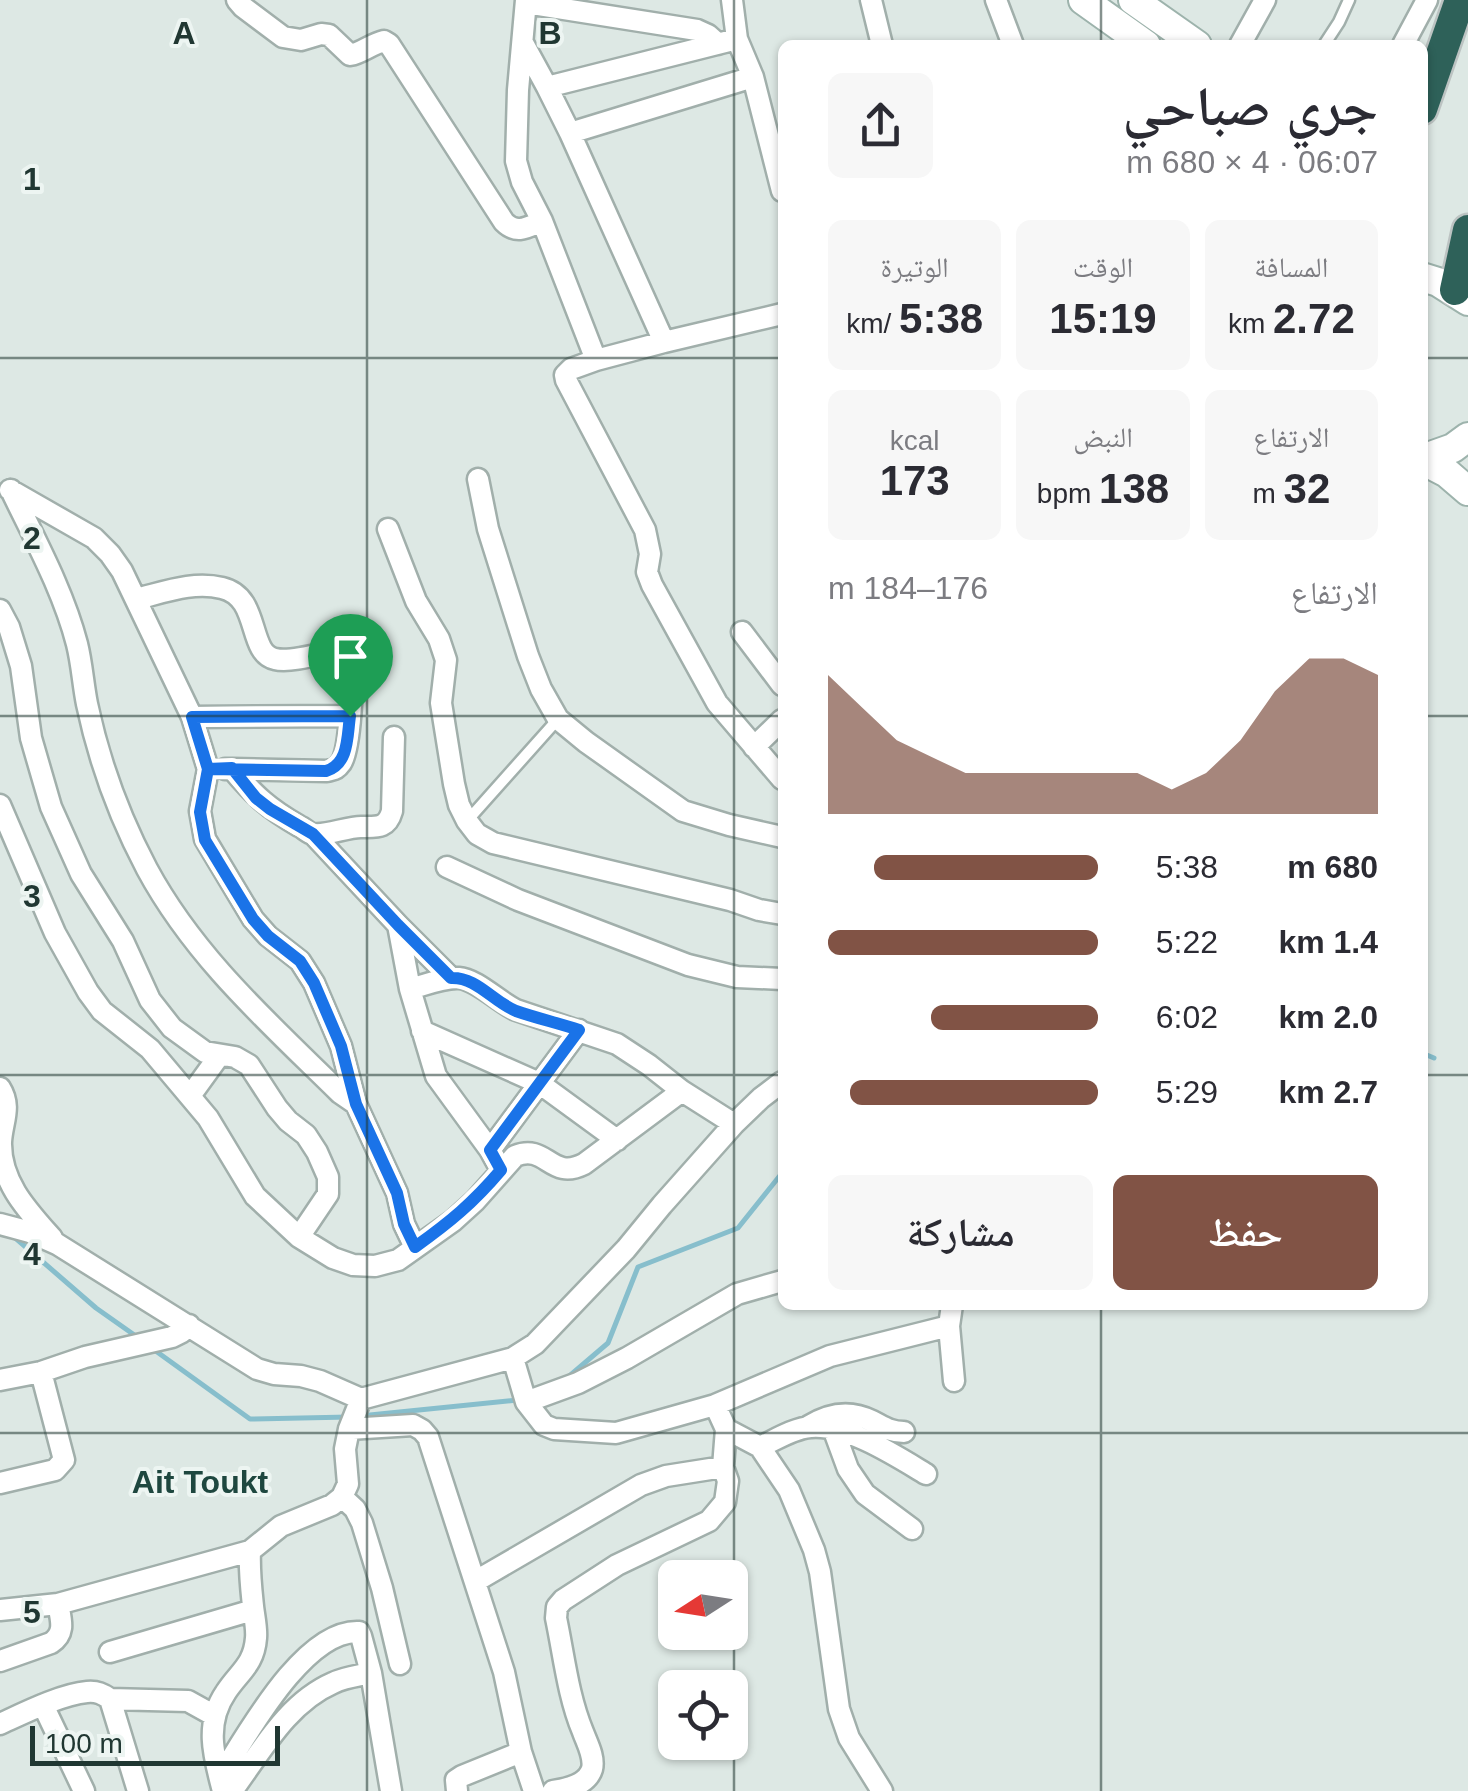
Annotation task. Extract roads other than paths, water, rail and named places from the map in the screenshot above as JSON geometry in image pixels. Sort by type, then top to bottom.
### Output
[{"type":"highway","points":[[1428,92],[1460,0]]},
{"type":"highway","points":[[1461,295],[1468,230]]},
{"type":"street","points":[[237,0],[272,30],[291,40],[328,35],[350,55],[378,42],[389,44],[504,222],[518,230],[542,221]]},
{"type":"street","points":[[728,42],[732,0]]},
{"type":"street","points":[[872,0],[881,40]]},
{"type":"street","points":[[996,0],[1012,40]]},
{"type":"street","points":[[1083,0],[1139,40]]},
{"type":"street","points":[[1134,0],[1190,40]]},
{"type":"street","points":[[1243,40],[1265,0]]},
{"type":"street","points":[[1406,40],[1427,0]]},
{"type":"street","points":[[596,360],[516,161],[526,1],[697,30],[728,42],[753,77],[778,175]]},
{"type":"street","points":[[522,41],[570,133],[664,342]]},
{"type":"street","points":[[546,88],[728,42]]},
{"type":"street","points":[[570,133],[753,77]]},
{"type":"street","points":[[1428,280],[1461,295]]},
{"type":"street","points":[[778,315],[596,360],[570,369],[565,375],[645,530],[650,543],[646,572],[652,585],[718,702],[778,774]]},
{"type":"street","points":[[1428,458],[1468,437]]},
{"type":"street","points":[[1428,463],[1468,491]]},
{"type":"street","points":[[478,480],[488,529],[528,656],[558,718],[683,811],[778,836]]},
{"type":"street","points":[[5,487],[94,538],[116,562],[136,599],[192,717],[208,769],[200,812],[205,840],[253,919],[300,961],[314,983],[341,1046],[356,1104],[397,1193],[404,1224],[415,1247]]},
{"type":"street","points":[[5,487],[66,610],[78,646],[100,752],[119,807],[148,868],[193,942],[215,968],[340,1094],[356,1104]]},
{"type":"street","points":[[388,530],[416,601],[440,639],[446,660],[441,703],[454,784],[467,821],[477,834],[493,843],[778,913]]},
{"type":"street","points":[[136,599],[187,586],[227,589],[244,601],[264,654],[272,659],[345,650],[353,662],[344,756],[334,769],[208,769]]},
{"type":"street","points":[[0,610],[21,666],[31,738],[51,806],[81,874],[123,941],[150,1000],[172,1028],[205,1052],[235,1056],[249,1064],[288,1122],[306,1135],[322,1164],[328,1177],[328,1194],[300,1237]]},
{"type":"street","points":[[742,632],[778,680]]},
{"type":"street","points":[[192,717],[350,716]]},
{"type":"street","points":[[754,747],[778,724]]},
{"type":"street","points":[[313,834],[356,826],[376,828],[390,819],[394,737]]},
{"type":"street","points":[[232,768],[256,798],[313,834],[451,978]]},
{"type":"street","points":[[0,805],[72,966],[102,1011],[150,1049],[190,1096],[225,1144],[255,1196],[300,1237],[333,1258],[375,1266],[398,1260],[476,1200],[515,1156],[534,1153],[560,1168],[572,1170],[682,1091]]},
{"type":"street","points":[[447,867],[518,900],[688,965],[737,976],[778,979]]},
{"type":"street","points":[[398,925],[410,989],[436,1076],[501,1170]]},
{"type":"street","points":[[410,989],[464,978],[501,1004],[616,1044],[734,1124]]},
{"type":"street","points":[[150,1049],[172,1028]]},
{"type":"street","points":[[490,1150],[579,1030]]},
{"type":"street","points":[[422,1031],[540,1083],[616,1140]]},
{"type":"street","points":[[190,1096],[219,1056]]},
{"type":"street","points":[[0,1224],[56,1244],[257,1369],[320,1381],[361,1399],[513,1358],[535,1344],[626,1249],[734,1124],[778,1085]]},
{"type":"street","points":[[0,1088],[7,1108],[0,1142],[9,1182],[18,1200],[56,1244]]},
{"type":"street","points":[[526,1402],[578,1383],[738,1294],[778,1282]]},
{"type":"street","points":[[513,1358],[526,1402],[544,1426],[616,1434],[715,1405],[830,1356],[951,1316],[954,1381]]},
{"type":"street","points":[[0,1380],[172,1337],[189,1326]]},
{"type":"street","points":[[0,1483],[56,1470],[64,1460],[42,1372]]},
{"type":"street","points":[[0,1610],[58,1604],[250,1551],[281,1526],[332,1505],[342,1497],[348,1484],[345,1448],[361,1399]]},
{"type":"street","points":[[553,1791],[587,1779],[592,1770],[573,1704],[556,1607],[617,1565],[709,1520],[725,1502],[726,1429],[715,1405]]},
{"type":"street","points":[[760,1447],[822,1418],[840,1414],[857,1414],[892,1432],[904,1432]]},
{"type":"street","points":[[349,1429],[413,1425],[422,1430],[504,1672],[521,1752],[534,1791]]},
{"type":"street","points":[[807,1427],[878,1445],[926,1474]]},
{"type":"street","points":[[726,1429],[760,1447],[789,1490],[820,1572],[839,1709],[849,1738],[882,1791]]},
{"type":"street","points":[[834,1431],[848,1470],[865,1494],[912,1529]]},
{"type":"street","points":[[476,1582],[641,1485],[666,1476],[723,1467]]},
{"type":"street","points":[[342,1497],[362,1522],[400,1664]]},
{"type":"street","points":[[225,1786],[211,1732],[226,1692],[252,1657],[256,1636],[250,1551]]},
{"type":"street","points":[[0,1661],[58,1638],[62,1624],[58,1604]]},
{"type":"street","points":[[110,1652],[253,1610]]},
{"type":"street","points":[[225,1786],[282,1684],[314,1648],[354,1630],[359,1632],[371,1673],[391,1791]]},
{"type":"street","points":[[225,1786],[296,1707],[317,1690],[337,1680],[371,1673]]},
{"type":"street","points":[[0,1724],[86,1692],[100,1692],[110,1699],[188,1701],[215,1716]]},
{"type":"street","points":[[110,1699],[138,1791]]},
{"type":"street","points":[[43,1706],[84,1791]]},
{"type":"street","points":[[457,1791],[456,1780],[462,1776],[521,1752]]},
{"type":"lane","points":[[1327,40],[1349,0]]},
{"type":"lane","points":[[467,821],[558,718]]},
{"type":"waterway","points":[[1428,1056],[1434,1058]]},
{"type":"waterway","points":[[567,1378],[608,1343],[638,1267],[738,1228],[778,1178]]},
{"type":"waterway","points":[[13,1236],[96,1308],[140,1339]]},
{"type":"waterway","points":[[153,1349],[250,1419],[349,1417]]},
{"type":"waterway","points":[[360,1416],[518,1400]]},
{"type":"district","name":"Ait Toukt","points":[[200,1482]]}]
